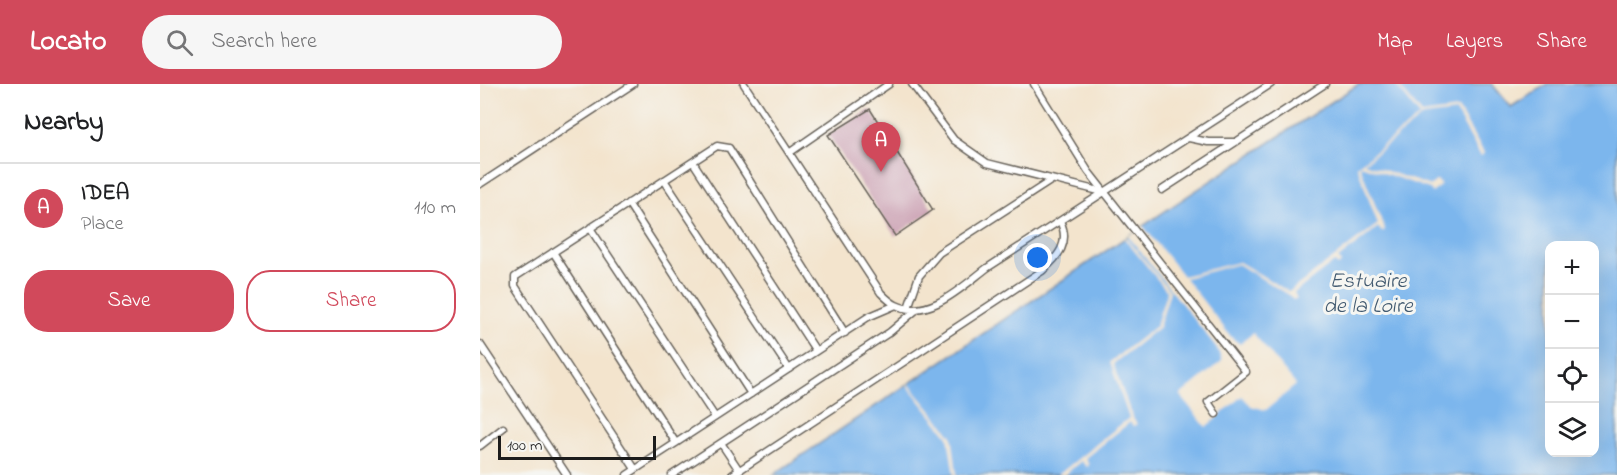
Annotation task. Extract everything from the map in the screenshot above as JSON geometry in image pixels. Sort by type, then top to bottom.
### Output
[{"type":"lane","points":[[480,184],[633,84]]},
{"type":"lane","points":[[744,84],[881,293],[896,305],[916,310]]},
{"type":"lane","points":[[789,153],[889,84]]},
{"type":"lane","points":[[912,84],[954,141],[978,158],[987,163],[1104,193]]},
{"type":"lane","points":[[1034,84],[1104,193],[1246,372],[1208,402],[1216,414]]},
{"type":"lane","points":[[672,475],[890,332],[916,310],[945,299],[987,268],[1271,84]]},
{"type":"lane","points":[[1162,190],[1325,84]]},
{"type":"lane","points":[[1189,138],[1208,142],[1235,142]]},
{"type":"lane","points":[[635,470],[515,286],[515,277],[553,252],[717,146],[729,148],[844,333]]},
{"type":"lane","points":[[693,162],[816,351]]},
{"type":"lane","points":[[664,180],[789,369]]},
{"type":"lane","points":[[908,308],[920,276],[939,253],[1052,180]]},
{"type":"lane","points":[[628,203],[751,394]]},
{"type":"lane","points":[[732,475],[1042,271],[1058,257],[1061,250],[1064,229],[1060,221]]},
{"type":"lane","points":[[590,228],[715,417]]},
{"type":"lane","points":[[553,252],[676,443]]},
{"type":"lane","points":[[627,475],[868,317],[896,305]]},
{"type":"lane","points":[[480,344],[567,475]]},
{"type":"lane","points":[[480,446],[503,428]]},
{"type":"lane","points":[[721,443],[739,470]]},
{"type":"water","name":"Estuaire de la Loire","points":[[1359,84],[1492,84],[1511,107],[1547,84],[1617,84],[1617,475],[773,475],[1183,199]]},
{"type":"pier","points":[[1395,84],[1422,114],[1458,109],[1484,153],[1481,156],[1456,112],[1423,116],[1364,163],[1430,186],[1437,180],[1441,185],[1432,193],[1430,189],[1361,165],[1385,230],[1382,232],[1378,227],[1338,259],[1341,263],[1338,266],[1334,262],[1294,293],[1297,298],[1293,300],[1238,264],[1185,278],[1232,338],[1240,344],[1253,333],[1296,385],[1266,410],[1251,406],[1242,396],[1206,427],[1180,395],[1222,361],[1217,348],[1128,236],[1143,226],[1183,276],[1239,262],[1289,292],[1378,224],[1357,166],[1420,116]]},
{"type":"pier","points":[[1126,237],[1170,291],[1159,327],[1113,364],[1132,417],[1137,424],[1133,426],[1130,422],[1085,458],[1089,465],[1087,467],[1081,461],[1064,475],[1058,475],[1129,418],[1110,362],[1156,326],[1167,291],[1124,238]]},
{"type":"pier","points":[[909,384],[952,436],[957,475],[954,475],[948,436],[907,385]]},
{"type":"building","points":[[870,109],[933,210],[895,236],[828,135]]},
{"type":"place","name":"IDEA","points":[[881,172]]}]
